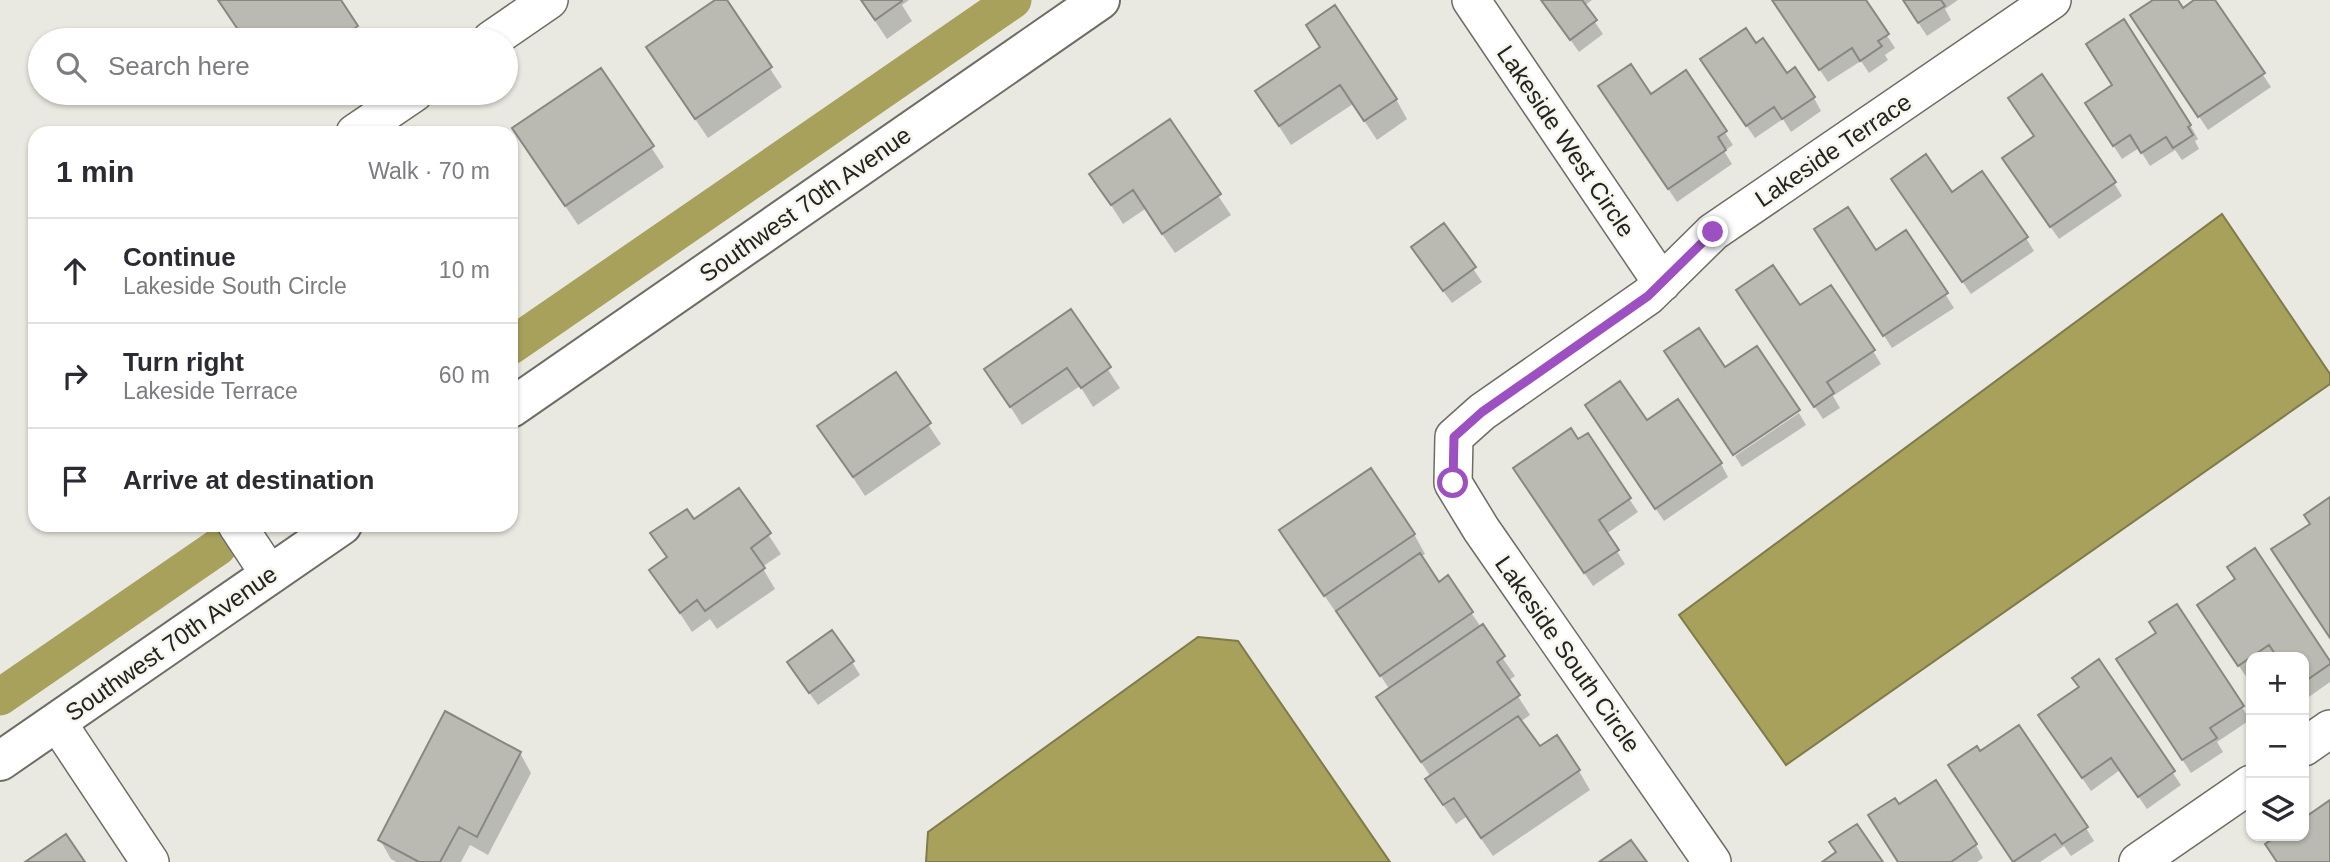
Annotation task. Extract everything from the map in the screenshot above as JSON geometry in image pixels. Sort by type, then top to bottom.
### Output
[{"type":"street","points":[[508,28],[549,0]]},
{"type":"street","name":"Southwest 70th Avenue","points":[[518,403],[1100,0]]},
{"type":"street","name":"Lakeside West Circle","points":[[1471,0],[1662,283]]},
{"type":"street","name":"Lakeside Terrace","points":[[1454,437],[1482,412],[1648,296],[1713,232],[2052,0]]},
{"type":"street","points":[[365,126],[396,105]]},
{"type":"street","name":"Lakeside South Circle","points":[[1454,437],[1453,483],[1474,518],[1712,862]]},
{"type":"street","points":[[242,532],[270,575]]},
{"type":"street","name":"Southwest 70th Avenue","points":[[0,761],[332,532]]},
{"type":"street","points":[[57,722],[150,862]]},
{"type":"street","points":[[2309,744],[2330,729]]},
{"type":"street","points":[[2138,862],[2246,787]]},
{"type":"shaded area","points":[[2222,214],[2330,374],[2330,384],[1786,765],[1679,615]]},
{"type":"shaded area","points":[[1198,637],[1238,641],[1390,862],[926,862],[928,832]]},
{"type":"building","points":[[218,0],[341,0],[358,26],[355,28],[237,28]]},
{"type":"building","points":[[715,0],[727,0],[772,67],[695,119],[646,47]]},
{"type":"building","points":[[861,0],[902,0],[902,1],[875,20]]},
{"type":"building","points":[[1541,0],[1582,0],[1597,20],[1570,40]]},
{"type":"building","points":[[1772,0],[1866,0],[1889,34],[1878,41],[1882,46],[1860,61],[1852,48],[1819,70]]},
{"type":"building","points":[[1903,0],[1941,0],[1945,6],[1918,23]]},
{"type":"building","points":[[2153,0],[2178,0],[2183,8],[2194,0],[2215,0],[2265,73],[2198,117],[2130,15]]},
{"type":"building","points":[[1335,5],[1397,99],[1364,121],[1340,85],[1279,126],[1255,91],[1320,47],[1306,25]]},
{"type":"building","points":[[2124,19],[2191,125],[2188,127],[2193,135],[2173,148],[2166,137],[2141,153],[2130,135],[2113,146],[2085,103],[2112,85],[2086,44]]},
{"type":"building","points":[[1746,28],[1756,43],[1763,38],[1787,73],[1795,67],[1815,97],[1782,119],[1774,107],[1746,126],[1700,59]]},
{"type":"building","points":[[1631,64],[1651,94],[1686,70],[1727,131],[1718,137],[1726,150],[1668,189],[1598,86]]},
{"type":"building","points":[[601,68],[654,146],[565,206],[518,137],[518,126],[515,126]]},
{"type":"building","points":[[2042,74],[2116,182],[2050,227],[2002,158],[2034,136],[2008,98]]},
{"type":"building","points":[[1170,119],[1221,194],[1162,234],[1133,190],[1111,205],[1089,174]]},
{"type":"building","points":[[1926,154],[1952,192],[1982,171],[2028,237],[1962,282],[1891,179]]},
{"type":"building","points":[[1848,207],[1876,250],[1906,230],[1948,293],[1883,336],[1814,229]]},
{"type":"building","points":[[1444,223],[1476,267],[1443,291],[1411,247]]},
{"type":"building","points":[[1773,265],[1800,305],[1831,285],[1875,350],[1827,382],[1834,393],[1814,407],[1736,290]]},
{"type":"building","points":[[1071,309],[1111,367],[1081,388],[1067,368],[1010,407],[984,369]]},
{"type":"building","points":[[1699,328],[1725,367],[1757,346],[1800,410],[1733,455],[1664,351]]},
{"type":"building","points":[[896,372],[931,423],[853,477],[817,426]]},
{"type":"building","points":[[1620,381],[1647,420],[1678,399],[1722,463],[1655,509],[1585,405]]},
{"type":"building","points":[[1571,428],[1578,439],[1588,433],[1631,498],[1599,520],[1619,550],[1584,573],[1513,468]]},
{"type":"building","points":[[1371,468],[1415,534],[1324,596],[1279,530]]},
{"type":"building","points":[[739,488],[771,533],[751,548],[765,568],[705,611],[697,600],[680,613],[649,570],[667,557],[650,533],[687,509],[694,519]]},
{"type":"building","points":[[2330,497],[2330,638],[2271,549],[2310,524],[2304,515]]},
{"type":"building","points":[[2255,548],[2330,664],[2309,679],[2309,652],[2274,652],[2269,645],[2259,652],[2246,652],[2246,661],[2238,666],[2197,605],[2235,579],[2227,567]]},
{"type":"building","points":[[1420,553],[1439,582],[1448,575],[1473,612],[1380,676],[1336,611]]},
{"type":"building","points":[[2177,604],[2244,706],[2210,728],[2217,738],[2182,760],[2116,659],[2156,633],[2149,622]]},
{"type":"building","points":[[1483,624],[1505,656],[1497,662],[1520,695],[1421,762],[1376,697]]},
{"type":"building","points":[[832,630],[854,661],[809,693],[787,662]]},
{"type":"building","points":[[2099,659],[2175,771],[2138,797],[2111,758],[2082,778],[2038,715],[2079,687],[2072,678]]},
{"type":"building","points":[[445,711],[521,752],[477,837],[459,827],[440,862],[419,862],[378,840]]},
{"type":"building","points":[[1518,716],[1540,746],[1557,735],[1580,770],[1481,838],[1454,798],[1443,805],[1425,779]]},
{"type":"building","points":[[2019,725],[2088,827],[2062,844],[2055,834],[2013,862],[1948,765],[1977,746],[1980,751]]},
{"type":"building","points":[[1936,780],[1977,844],[1951,862],[1898,862],[1868,815],[1895,798],[1899,804]]},
{"type":"building","points":[[2330,800],[2330,862],[2277,862],[2265,844],[2270,841],[2309,841],[2309,815]]},
{"type":"building","points":[[1857,824],[1883,862],[1822,862],[1836,852],[1829,842]]},
{"type":"building","points":[[66,834],[85,862],[25,862]]},
{"type":"building","points":[[1631,840],[1647,862],[1599,862]]},
{"type":"waterway","points":[[518,341],[1013,0]]},
{"type":"waterway","points":[[0,697],[218,547]]},
{"type":"route","points":[[1453,483],[1454,437],[1482,412],[1648,296],[1713,232]]}]
